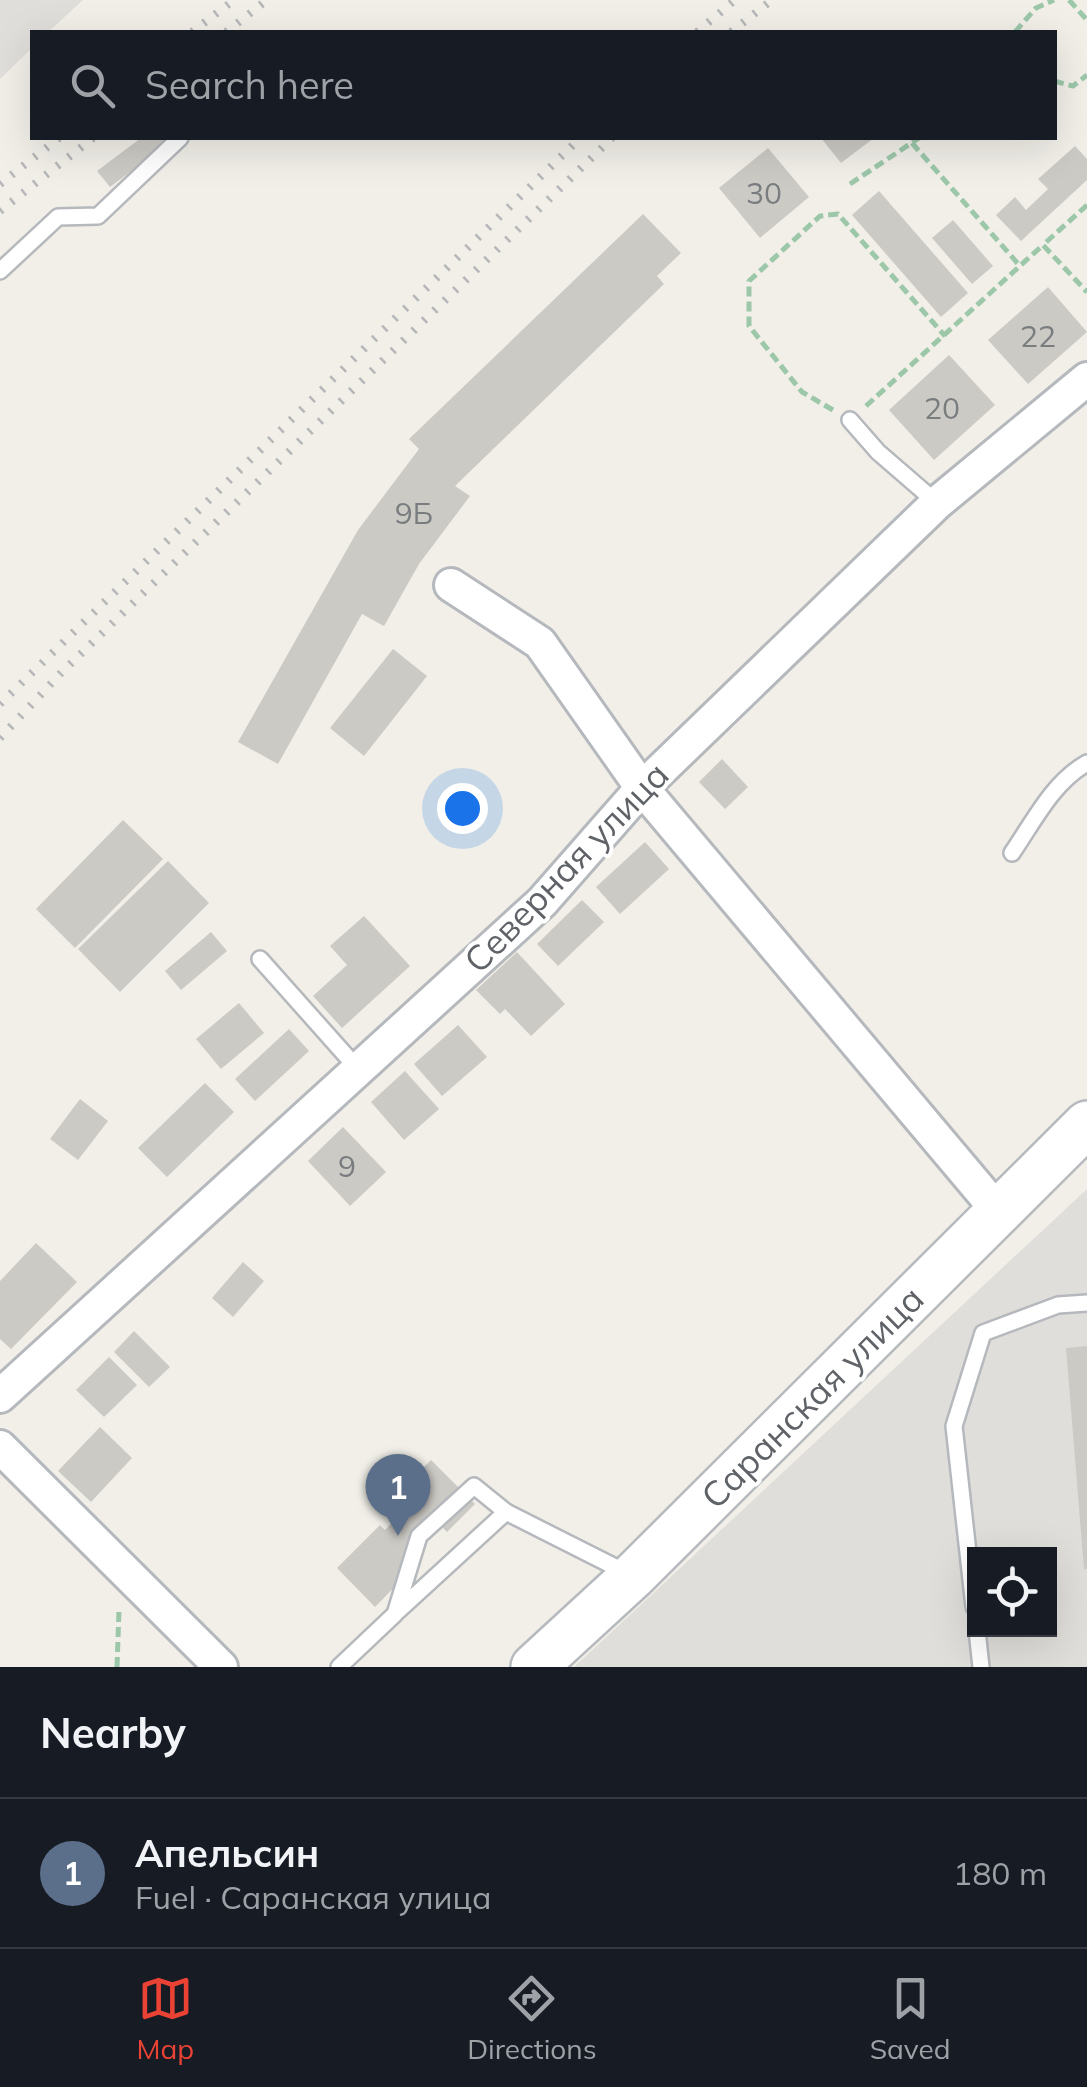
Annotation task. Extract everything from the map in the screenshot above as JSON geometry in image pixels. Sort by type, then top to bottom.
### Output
[{"type":"main road","name":"Саранская улица","points":[[534,1667],[633,1576],[1087,1124]]},
{"type":"street","name":"Северная улица","points":[[0,1396],[542,902],[642,788],[937,503],[1087,379]]},
{"type":"street","points":[[451,585],[540,643],[642,788],[998,1211]]},
{"type":"street","points":[[0,1448],[220,1667]]},
{"type":"lane","points":[[0,271],[58,217],[98,216],[178,140]]},
{"type":"lane","points":[[850,420],[878,452],[937,503]]},
{"type":"lane","points":[[1012,853],[1055,789],[1081,767],[1087,784]]},
{"type":"lane","points":[[260,959],[358,1068]]},
{"type":"lane","points":[[967,1547],[954,1426],[983,1333],[1058,1305],[1087,1302]]},
{"type":"lane","points":[[395,1614],[419,1536],[474,1486],[506,1512],[633,1576]]},
{"type":"lane","points":[[339,1667],[506,1512]]},
{"type":"lane","points":[[978,1637],[981,1667]]},
{"type":"path","points":[[1018,30],[1036,8],[1054,0]]},
{"type":"path","points":[[1069,0],[1087,20]]},
{"type":"path","points":[[1057,82],[1074,86],[1087,75]]},
{"type":"path","points":[[850,184],[916,140]]},
{"type":"path","points":[[912,143],[1020,266]]},
{"type":"path","points":[[945,336],[838,214],[820,216],[749,281],[749,326],[802,392],[850,420],[945,336],[1087,205]]},
{"type":"path","points":[[1043,245],[1087,292]]},
{"type":"path","points":[[113,1562],[121,1622],[118,1667]]},
{"type":"shaded area","points":[[0,0],[83,0],[50,30],[30,30],[30,50],[0,79]]},
{"type":"shaded area","points":[[1087,1189],[1087,1667],[574,1667]]},
{"type":"building","points":[[138,140],[172,140],[110,187],[97,171]]},
{"type":"building","points":[[823,140],[871,140],[841,163]]},
{"type":"building","points":[[1075,146],[1087,159],[1087,180],[1021,241],[996,215],[1015,197],[1026,210],[1048,189],[1038,179]]},
{"type":"building","points":[[768,148],[809,197],[760,238],[719,188]]},
{"type":"building","points":[[879,191],[968,293],[941,317],[852,215]]},
{"type":"building","points":[[643,214],[681,253],[657,276],[664,284],[455,486],[470,496],[419,564],[384,626],[362,614],[278,764],[238,742],[358,530],[419,449],[409,439]]},
{"type":"building","points":[[953,220],[993,266],[972,284],[932,238]]},
{"type":"building","points":[[1048,287],[1087,332],[1028,384],[988,340]]},
{"type":"building","points":[[949,355],[995,405],[934,460],[889,410]]},
{"type":"building","points":[[393,649],[427,676],[364,756],[330,728]]},
{"type":"building","points":[[722,759],[748,787],[725,809],[699,782]]},
{"type":"building","points":[[123,820],[163,859],[75,948],[36,909]]},
{"type":"building","points":[[645,842],[669,869],[620,914],[596,887]]},
{"type":"building","points":[[168,861],[209,903],[120,992],[78,949]]},
{"type":"building","points":[[582,900],[604,922],[558,966],[537,944]]},
{"type":"building","points":[[364,916],[410,966],[342,1028],[313,996],[347,965],[330,946]]},
{"type":"building","points":[[211,932],[227,951],[181,990],[165,971]]},
{"type":"building","points":[[517,952],[565,1004],[531,1036],[505,1009],[500,1014],[476,990]]},
{"type":"building","points":[[239,1003],[264,1033],[221,1069],[196,1039]]},
{"type":"building","points":[[458,1025],[487,1057],[442,1096],[414,1064]]},
{"type":"building","points":[[289,1029],[309,1051],[255,1101],[235,1079]]},
{"type":"building","points":[[405,1071],[439,1109],[404,1140],[371,1102]]},
{"type":"building","points":[[205,1083],[234,1112],[167,1177],[138,1148]]},
{"type":"building","points":[[80,1099],[108,1121],[78,1160],[50,1139]]},
{"type":"building","points":[[343,1127],[386,1172],[350,1206],[308,1161]]},
{"type":"building","points":[[36,1243],[77,1282],[11,1349],[0,1339],[0,1281]]},
{"type":"building","points":[[243,1262],[264,1281],[233,1317],[212,1298]]},
{"type":"building","points":[[134,1331],[170,1367],[149,1387],[114,1352]]},
{"type":"building","points":[[1087,1346],[1087,1569],[1084,1569],[1066,1348]]},
{"type":"building","points":[[109,1357],[137,1385],[104,1417],[76,1390]]},
{"type":"building","points":[[100,1427],[132,1458],[91,1502],[58,1471]]},
{"type":"building","points":[[431,1460],[475,1504],[447,1532],[439,1524],[412,1551],[421,1560],[375,1607],[337,1568],[380,1525],[385,1530],[415,1499],[404,1487]]},
{"type":"railway","points":[[195,30],[234,0]]},
{"type":"railway","points":[[229,30],[267,0]]},
{"type":"railway","points":[[699,30],[735,0]]},
{"type":"railway","points":[[734,30],[772,0]]},
{"type":"railway","points":[[0,184],[56,140]]},
{"type":"railway","points":[[0,211],[90,140]]},
{"type":"railway","points":[[0,704],[578,140]]},
{"type":"railway","points":[[0,738],[61,673],[610,140]]},
{"type":"place","name":"Апельсин","points":[[398,1536]]}]
